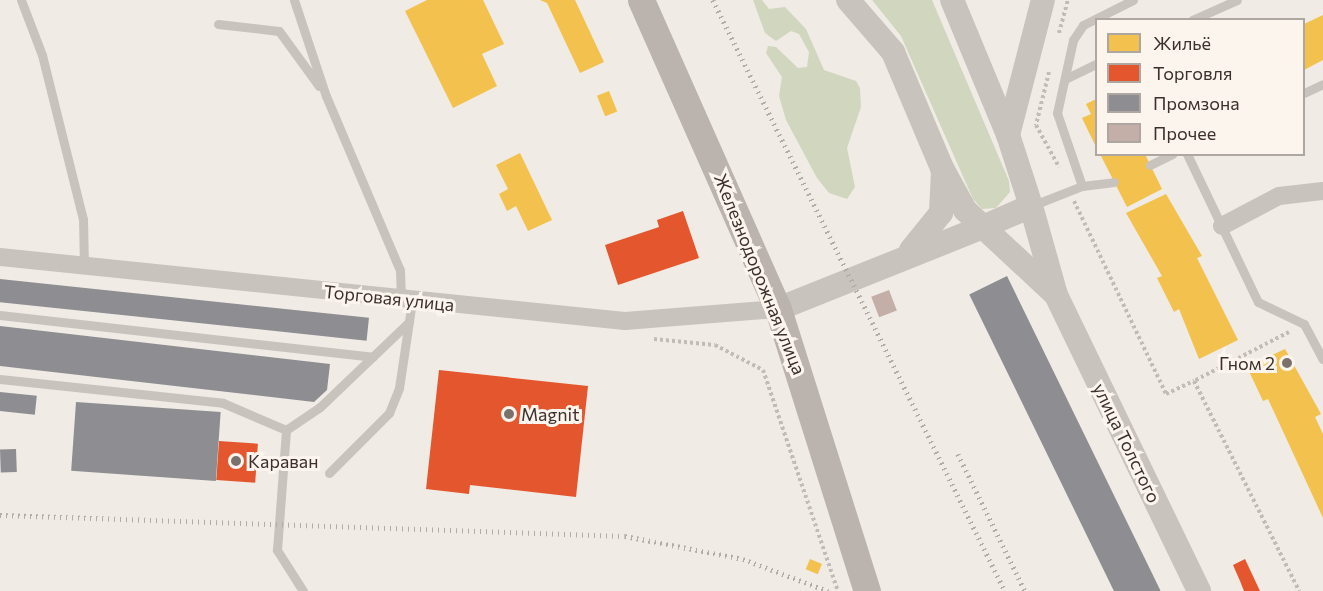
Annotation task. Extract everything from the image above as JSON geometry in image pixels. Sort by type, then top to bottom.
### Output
[{"type":"main road","name":"Железнодорожная улица","points":[[641,0],[778,309],[867,591]]},
{"type":"street","points":[[848,0],[893,52],[942,168],[965,210],[983,228],[1022,258],[1056,296]]},
{"type":"street","points":[[952,0],[1008,135],[1056,296]]},
{"type":"street","points":[[1008,135],[1043,0]]},
{"type":"street","points":[[897,261],[934,228],[945,197],[942,168]]},
{"type":"street","points":[[1222,226],[1279,196],[1323,191]]},
{"type":"street","points":[[778,309],[983,228],[1031,206]]},
{"type":"street","name":"Торговая улица","points":[[0,256],[625,321],[778,309]]},
{"type":"street","name":"улица Толстого","points":[[1056,296],[1199,591]]},
{"type":"lane","points":[[21,0],[42,55],[83,219],[84,265]]},
{"type":"lane","points":[[294,0],[327,96],[400,270],[409,322],[399,388],[389,413],[329,472]]},
{"type":"lane","points":[[1097,18],[1133,0]]},
{"type":"lane","points":[[1196,18],[1237,0]]},
{"type":"lane","points":[[1082,186],[1059,125],[1073,40],[1083,25],[1095,19]]},
{"type":"lane","points":[[218,24],[279,31],[327,96]]},
{"type":"lane","points":[[1065,79],[1095,64]]},
{"type":"lane","points":[[1305,93],[1323,84]]},
{"type":"lane","points":[[1150,165],[1169,156]]},
{"type":"lane","points":[[1187,156],[1258,302],[1304,324],[1323,359]]},
{"type":"lane","points":[[1031,206],[1082,186],[1114,182]]},
{"type":"lane","points":[[0,315],[373,357]]},
{"type":"lane","points":[[303,591],[277,550],[286,430],[373,357],[409,322]]},
{"type":"lane","points":[[0,379],[224,403],[286,430]]},
{"type":"path","points":[[1166,394],[1304,324]]},
{"type":"path","points":[[647,338],[715,345],[763,370],[838,591]]},
{"type":"path","points":[[1194,381],[1299,591]]},
{"type":"green space","points":[[753,0],[762,0],[769,9],[785,7],[806,29],[824,70],[856,81],[860,88],[861,107],[847,148],[855,187],[847,199],[829,193],[817,178],[786,120],[779,96],[782,77],[766,53],[768,46],[776,47],[798,68],[807,67],[809,52],[799,34],[791,31],[776,41],[765,33]]},
{"type":"green space","points":[[872,0],[932,0],[1009,181],[1010,192],[996,208],[982,209],[973,199],[901,36]]},
{"type":"building: Жильё","points":[[427,0],[483,0],[504,44],[482,54],[497,86],[453,108],[405,11]]},
{"type":"building: Жильё","points":[[540,0],[575,0],[604,62],[580,73],[547,3]]},
{"type":"building: Жильё","points":[[1323,15],[1323,60],[1305,69],[1305,24]]},
{"type":"building: Жильё","points":[[609,91],[617,111],[605,116],[597,96]]},
{"type":"building: Жильё","points":[[1095,100],[1095,145],[1082,118],[1091,114],[1086,104]]},
{"type":"building: Жильё","points":[[520,153],[552,220],[528,231],[516,206],[507,211],[499,194],[508,189],[496,165]]},
{"type":"building: Жильё","points":[[1101,156],[1146,156],[1162,189],[1127,207]]},
{"type":"building: Жильё","points":[[1166,194],[1202,256],[1197,258],[1238,340],[1199,359],[1179,309],[1174,312],[1157,278],[1162,276],[1126,213]]},
{"type":"building: Жильё","points":[[1285,349],[1321,414],[1315,417],[1323,434],[1323,518],[1268,399],[1263,401],[1247,367]]},
{"type":"building: Жильё","points":[[810,559],[822,564],[818,574],[806,569]]},
{"type":"building: Торговля","points":[[683,211],[699,258],[618,285],[605,245],[659,227],[657,220]]},
{"type":"building: Торговля","name":"Magnit","points":[[439,370],[588,386],[576,497],[470,485],[469,494],[426,489]]},
{"type":"building: Торговля","points":[[219,441],[258,444],[255,483],[216,480]]},
{"type":"building: Торговля","points":[[1245,559],[1260,591],[1244,591],[1233,565]]},
{"type":"building: Промзона","points":[[1007,276],[1160,591],[1114,591],[969,294]]},
{"type":"building: Промзона","points":[[0,279],[369,318],[367,341],[0,302]]},
{"type":"building: Промзона","points":[[0,326],[330,364],[327,390],[314,402],[0,366]]},
{"type":"building: Промзона","points":[[0,392],[37,396],[35,415],[0,411]]},
{"type":"building: Промзона","points":[[76,402],[221,412],[216,481],[71,471]]},
{"type":"building: Промзона","points":[[16,449],[17,472],[1,473],[0,450]]},
{"type":"building: Прочее","points":[[889,290],[897,311],[879,317],[871,297]]},
{"type":"railway","points":[[713,0],[1005,591]]},
{"type":"railway","points":[[958,454],[1025,591]]},
{"type":"railway","points":[[0,515],[625,536],[743,559],[828,591]]},
{"type":"place","name":"Гном 2","points":[[1287,363]]},
{"type":"place","name":"Magnit","points":[[509,414]]},
{"type":"place","name":"Караван","points":[[236,461]]}]
